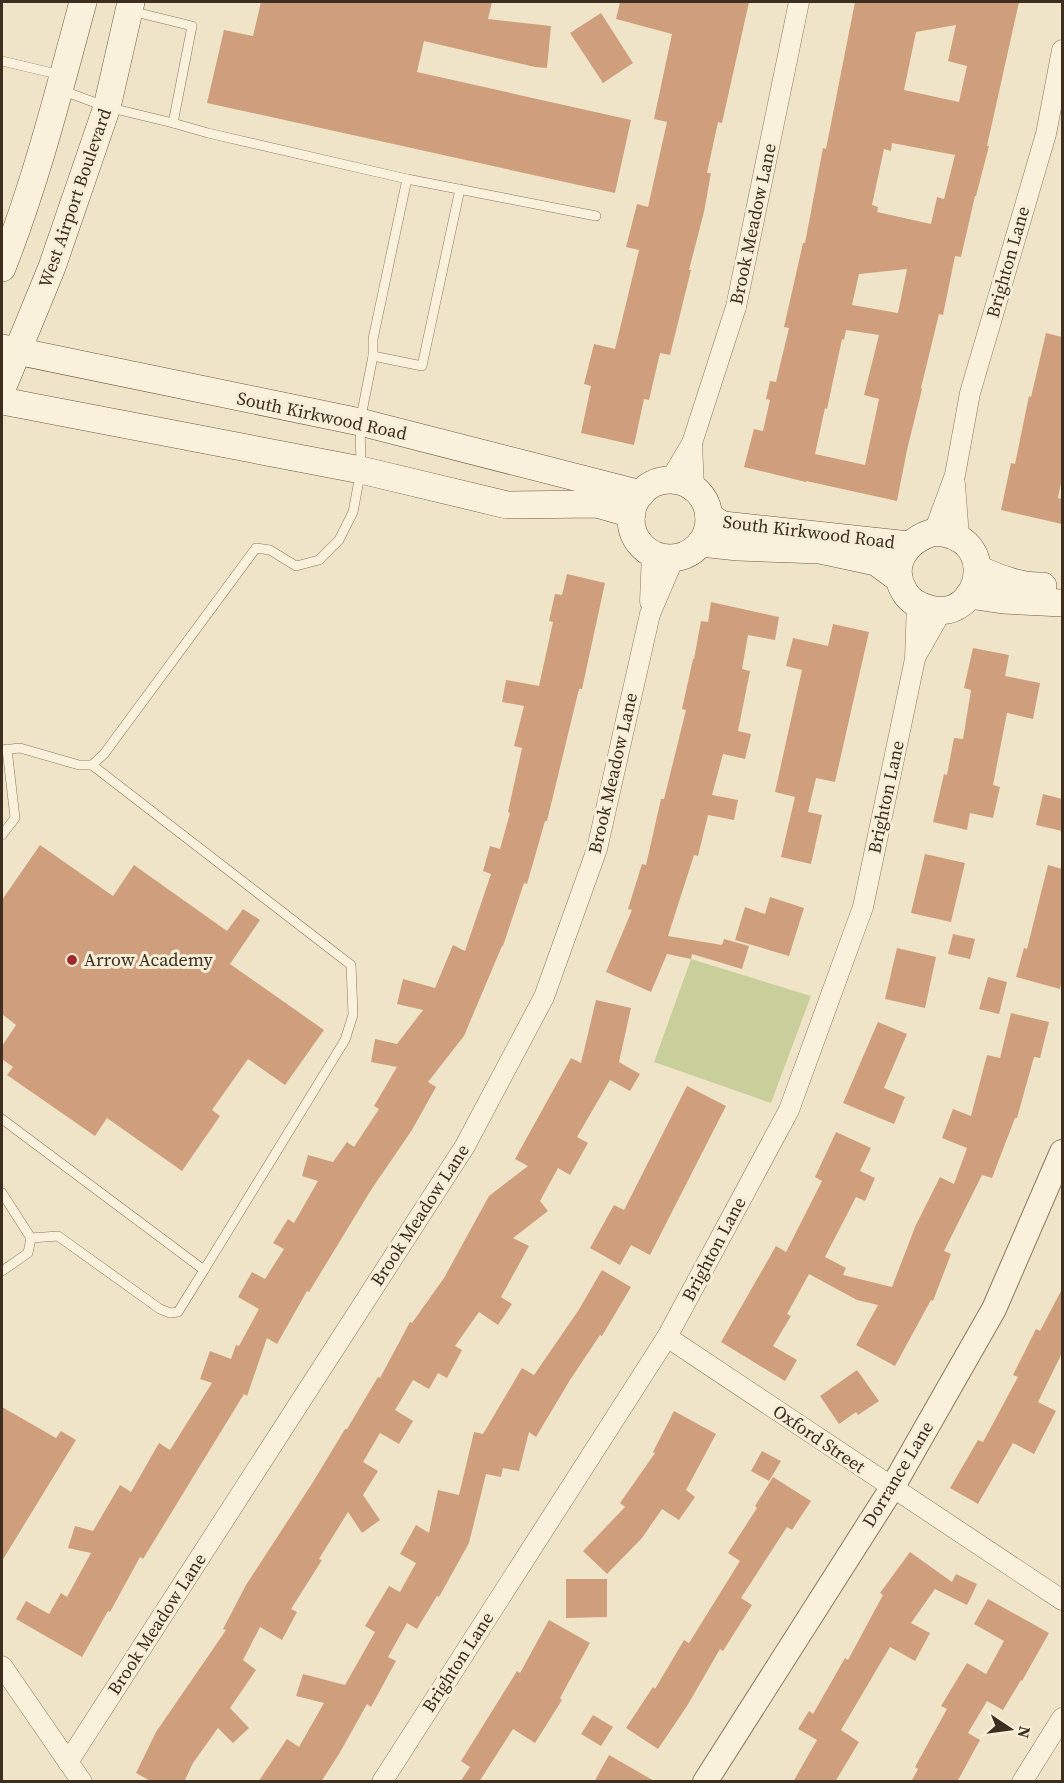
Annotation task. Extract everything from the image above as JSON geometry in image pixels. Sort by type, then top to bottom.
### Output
[{"type":"main road","points":[[2,268],[17,231],[83,2]]},
{"type":"main road","name":"West Airport Boulevard","points":[[2,389],[9,350],[52,267],[107,107],[130,6]]},
{"type":"main road","name":"South Kirkwood Road","points":[[9,350],[360,422],[636,504]]},
{"type":"main road","points":[[2,401],[361,470],[507,505],[636,504]]},
{"type":"main road","points":[[659,482],[682,484],[701,495],[707,506],[709,517],[707,531],[701,543],[694,550],[684,555],[663,556],[643,546],[636,537],[632,526],[636,504],[649,487],[659,482]]},
{"type":"main road","name":"South Kirkwood Road","points":[[709,517],[723,525],[909,545]]},
{"type":"main road","points":[[946,535],[968,545],[975,557],[978,569],[976,583],[960,604],[929,608],[912,601],[904,591],[899,579],[899,566],[903,553],[921,536],[946,535]]},
{"type":"main road","name":"South Kirkwood Road","points":[[701,543],[738,547],[820,550],[876,562],[899,579]]},
{"type":"main road","points":[[978,569],[1025,585],[1062,586]]},
{"type":"main road","points":[[969,595],[1003,600],[1062,603]]},
{"type":"street","name":"Brook Meadow Lane","points":[[682,484],[692,443],[736,307],[799,2]]},
{"type":"street","name":"Brighton Lane","points":[[946,535],[970,393],[1046,134],[1062,50]]},
{"type":"street","name":"Brook Meadow Lane","points":[[68,1762],[465,1146],[544,997],[597,849],[663,556]]},
{"type":"street","name":"Brighton Lane","points":[[382,1782],[666,1337],[789,1110],[863,906],[915,659],[929,608]]},
{"type":"street","name":"Dorrance Lane","points":[[705,1782],[892,1488],[994,1309],[1062,1152]]},
{"type":"street","name":"Oxford Street","points":[[666,1337],[1062,1600]]},
{"type":"street","points":[[2,1666],[82,1782]]},
{"type":"street","points":[[1022,1782],[1062,1718]]},
{"type":"lane","points":[[130,6],[192,26],[173,123]]},
{"type":"lane","points":[[2,62],[61,82],[107,107],[407,179],[596,216]]},
{"type":"lane","points":[[92,765],[104,754],[256,548],[270,550],[296,566],[319,560],[339,540],[353,512],[361,470],[360,422],[373,356],[373,339],[407,179]]},
{"type":"lane","points":[[373,356],[422,366],[460,189]]},
{"type":"lane","points":[[2,835],[15,818],[4,750],[20,748],[80,765],[92,765],[351,965],[353,1015],[345,1040],[178,1312],[170,1313],[160,1309],[58,1236],[32,1238]]},
{"type":"lane","points":[[2,1119],[204,1270]]},
{"type":"lane","points":[[2,1193],[32,1238],[28,1253],[2,1271]]},
{"type":"green space","points":[[691,959],[811,996],[771,1103],[654,1062]]},
{"type":"building","points":[[261,2],[492,2],[488,19],[551,26],[547,68],[424,41],[417,72],[631,120],[615,193],[207,103],[224,30],[253,36]]},
{"type":"building","points":[[620,2],[749,2],[722,123],[718,122],[707,173],[711,173],[704,212],[670,355],[660,353],[649,400],[644,399],[634,445],[581,433],[591,386],[584,384],[594,344],[615,349],[639,250],[626,247],[637,204],[648,207],[667,122],[654,119],[672,34],[616,19]]},
{"type":"building","points":[[855,2],[1019,2],[987,146],[989,146],[961,257],[955,256],[943,315],[939,314],[897,501],[744,467],[754,429],[763,431],[770,400],[766,399],[770,381],[776,382],[789,328],[784,327],[803,243],[805,243],[823,148],[826,149]],"holes":[[[956,25],[948,61],[967,66],[959,102],[904,90],[916,32]],[[892,143],[955,155],[944,199],[937,197],[931,224],[877,212],[878,207],[872,205],[884,149],[891,151]],[[907,269],[898,313],[852,305],[859,274]],[[846,330],[879,335],[864,395],[879,399],[865,465],[815,454],[842,339],[844,340]]]},
{"type":"building","points":[[601,13],[633,63],[603,83],[570,33]]},
{"type":"building","points":[[1046,333],[1062,337],[1062,478],[1058,498],[1062,499],[1062,524],[1001,510],[1011,463],[1015,464],[1029,396],[1031,397]]},
{"type":"building","points":[[567,574],[605,583],[582,689],[579,689],[547,821],[545,821],[527,884],[524,883],[503,946],[464,1036],[428,1082],[436,1087],[412,1130],[371,1190],[309,1292],[307,1291],[277,1344],[267,1338],[247,1396],[244,1394],[143,1559],[140,1557],[82,1657],[16,1619],[26,1601],[49,1614],[61,1593],[67,1597],[91,1553],[68,1548],[75,1526],[93,1531],[120,1485],[131,1492],[159,1443],[170,1450],[212,1383],[200,1379],[210,1351],[231,1359],[236,1345],[239,1346],[259,1309],[238,1297],[252,1272],[265,1279],[284,1249],[273,1243],[288,1219],[294,1223],[318,1181],[302,1176],[308,1155],[333,1162],[347,1142],[354,1147],[379,1109],[374,1106],[397,1067],[371,1062],[375,1039],[397,1044],[423,1010],[397,1004],[403,979],[435,988],[453,945],[465,951],[491,874],[483,871],[490,846],[500,849],[510,813],[508,812],[522,748],[514,746],[524,706],[502,702],[506,680],[539,686],[553,622],[549,621],[555,594],[562,595]]},
{"type":"building","points":[[711,602],[779,617],[775,640],[748,635],[742,669],[750,671],[738,731],[751,734],[745,759],[723,754],[712,795],[738,800],[734,820],[708,815],[698,856],[694,855],[668,936],[722,945],[724,939],[749,946],[742,969],[692,954],[691,959],[667,954],[651,992],[606,972],[632,910],[628,909],[642,864],[646,865],[661,799],[664,799],[686,710],[682,709],[701,621],[708,622]]},
{"type":"building","points":[[833,624],[869,632],[835,782],[816,778],[808,812],[822,815],[811,864],[781,857],[795,797],[775,792],[802,670],[786,666],[793,638],[828,646]]},
{"type":"building","points":[[973,648],[1009,655],[1005,676],[1040,683],[1033,719],[1007,713],[993,785],[1000,787],[993,818],[970,813],[967,830],[933,822],[944,774],[947,775],[954,738],[963,739],[971,690],[964,688]]},
{"type":"building","points":[[1043,794],[1062,799],[1062,831],[1036,825]]},
{"type":"building","points":[[40,845],[113,896],[134,865],[227,931],[243,909],[260,920],[230,964],[324,1030],[285,1085],[248,1059],[212,1110],[220,1116],[182,1171],[107,1118],[95,1136],[7,1075],[13,1067],[2,1059],[2,1046],[16,1025],[2,1014],[2,900]]},
{"type":"building","points":[[925,854],[965,863],[951,922],[911,913]]},
{"type":"building","points":[[1048,865],[1062,869],[1062,979],[1060,989],[1016,977],[1024,948],[1027,949]]},
{"type":"building","points":[[770,897],[804,908],[789,956],[735,940],[745,907],[765,914]]},
{"type":"building","points":[[953,934],[975,939],[970,959],[948,954]]},
{"type":"building","points":[[897,948],[936,957],[925,1008],[885,999]]},
{"type":"building","points":[[988,977],[1007,982],[999,1014],[979,1009]]},
{"type":"building","points":[[596,1000],[631,1008],[619,1062],[640,1074],[630,1091],[610,1080],[577,1137],[588,1143],[570,1175],[558,1168],[540,1201],[548,1211],[513,1238],[529,1246],[501,1297],[512,1304],[498,1325],[479,1312],[455,1346],[462,1350],[447,1378],[438,1373],[429,1389],[413,1380],[395,1410],[413,1421],[399,1444],[380,1433],[363,1462],[378,1471],[363,1495],[380,1520],[362,1533],[348,1512],[319,1559],[322,1560],[291,1609],[297,1612],[282,1640],[260,1627],[243,1660],[256,1670],[230,1708],[249,1728],[233,1743],[218,1728],[193,1763],[184,1782],[152,1782],[136,1773],[156,1732],[226,1630],[223,1629],[246,1585],[378,1377],[380,1378],[410,1322],[412,1323],[444,1278],[489,1196],[528,1166],[515,1159],[571,1058],[581,1063]]},
{"type":"building","points":[[1011,1013],[1049,1022],[1040,1058],[1034,1057],[1017,1118],[1015,1118],[992,1178],[982,1175],[944,1251],[951,1254],[933,1301],[931,1300],[895,1366],[856,1345],[878,1305],[857,1300],[809,1274],[787,1314],[791,1316],[773,1346],[797,1360],[785,1381],[721,1342],[776,1246],[786,1252],[822,1181],[815,1177],[836,1132],[871,1148],[860,1171],[875,1178],[865,1201],[856,1197],[825,1257],[846,1268],[843,1275],[892,1287],[915,1227],[940,1177],[954,1184],[967,1148],[942,1138],[953,1109],[971,1116],[987,1055],[1000,1058]]},
{"type":"building","points":[[878,1022],[907,1034],[884,1088],[905,1097],[894,1124],[843,1103]]},
{"type":"building","points":[[687,1086],[726,1106],[650,1255],[631,1245],[620,1265],[590,1248],[614,1205],[624,1210]]},
{"type":"building","points":[[602,1270],[631,1287],[536,1437],[529,1432],[519,1471],[503,1468],[501,1477],[486,1474],[469,1543],[439,1597],[437,1596],[417,1629],[407,1623],[388,1657],[396,1661],[371,1707],[367,1704],[321,1782],[258,1782],[287,1739],[299,1747],[324,1703],[296,1696],[303,1674],[345,1685],[375,1632],[365,1626],[389,1586],[400,1592],[416,1563],[400,1554],[416,1525],[429,1533],[438,1490],[459,1495],[474,1432],[483,1434],[522,1368],[534,1375],[578,1311]]},
{"type":"building","points":[[1062,1289],[1062,1353],[1038,1402],[1056,1411],[1034,1454],[1013,1443],[978,1504],[950,1488],[978,1440],[983,1442],[1018,1377],[1013,1375],[1036,1329],[1040,1331]]},
{"type":"building","points":[[857,1370],[879,1401],[858,1415],[856,1412],[839,1424],[820,1396]]},
{"type":"building","points":[[2,1407],[56,1438],[61,1431],[76,1440],[2,1561]]},
{"type":"building","points":[[674,1411],[716,1434],[686,1490],[695,1497],[679,1520],[662,1509],[642,1538],[607,1574],[583,1551],[625,1507],[620,1503],[655,1453],[653,1452]]},
{"type":"building","points":[[762,1451],[781,1461],[769,1481],[751,1471]]},
{"type":"building","points":[[773,1477],[811,1501],[792,1530],[787,1527],[741,1598],[752,1605],[723,1651],[720,1649],[687,1706],[658,1749],[626,1728],[653,1687],[655,1689],[684,1640],[689,1643],[740,1561],[728,1553],[757,1508],[755,1506]]},
{"type":"building","points":[[910,1552],[952,1582],[956,1574],[977,1584],[967,1605],[935,1589],[911,1623],[930,1633],[915,1661],[890,1647],[841,1730],[859,1742],[835,1782],[793,1782],[817,1740],[798,1729],[809,1711],[813,1714],[845,1658],[848,1660],[883,1595],[880,1593]]},
{"type":"building","points":[[566,1579],[607,1579],[607,1617],[566,1618]]},
{"type":"building","points":[[988,1599],[1049,1633],[1003,1710],[987,1701],[968,1733],[980,1740],[957,1782],[911,1782],[918,1769],[915,1767],[947,1709],[941,1706],[967,1663],[986,1674],[1004,1641],[974,1624]]},
{"type":"building","points":[[549,1620],[590,1643],[560,1698],[562,1700],[535,1743],[513,1729],[479,1782],[460,1782],[470,1767],[461,1761],[517,1671],[520,1673]]},
{"type":"building","points":[[593,1715],[613,1727],[601,1746],[581,1734]]},
{"type":"building","points":[[609,1755],[656,1782],[594,1782]]},
{"type":"place","name":"Arrow Academy","points":[[72,960]]}]
